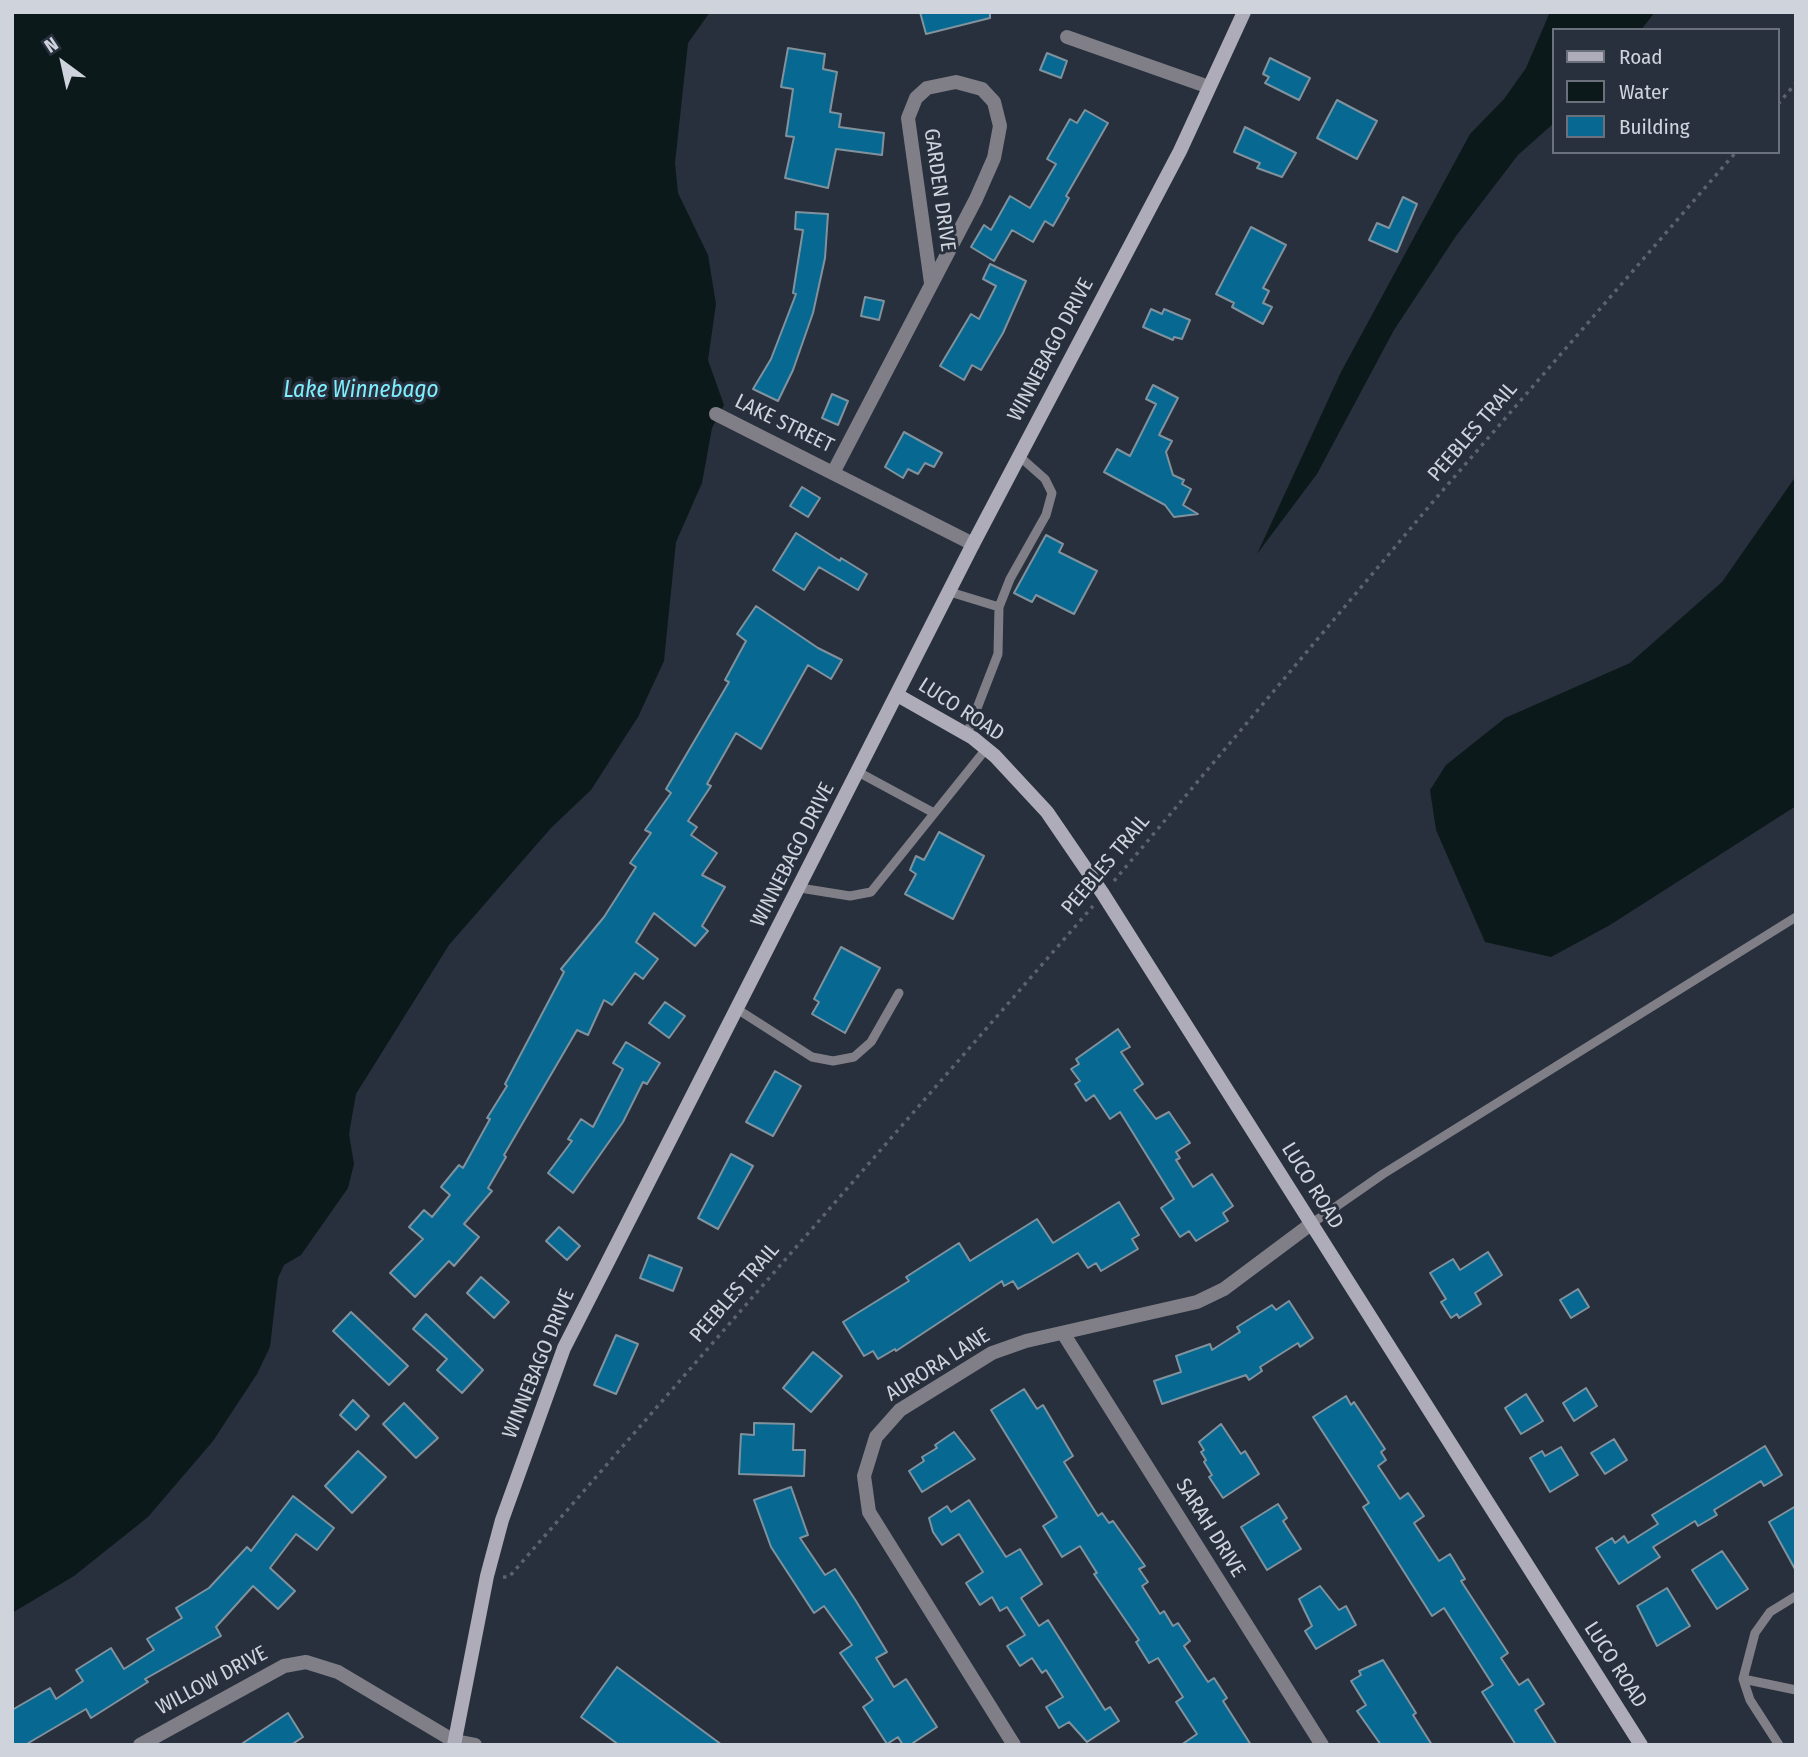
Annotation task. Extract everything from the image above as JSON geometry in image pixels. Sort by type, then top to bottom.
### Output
[{"type":"main road","name":"WINNEBAGO DRIVE","points":[[454,1743],[487,1576],[502,1520],[564,1348],[899,696],[1019,456],[1180,151],[1244,12]]},
{"type":"main road","name":"LUCO ROAD","points":[[899,696],[967,734],[986,748],[1047,812],[1103,894],[1641,1745]]},
{"type":"street","points":[[1067,37],[1209,87]]},
{"type":"street","name":"GARDEN DRIVE","points":[[834,471],[976,199],[994,158],[1000,126],[994,102],[982,89],[956,82],[921,93],[908,118],[931,283]]},
{"type":"street","name":"LAKE STREET","points":[[716,414],[834,471]]},
{"type":"street","points":[[834,471],[974,544]]},
{"type":"street","name":"AURORA LANE","points":[[1014,1745],[875,1524],[866,1503],[864,1476],[876,1437],[900,1410],[992,1353],[1026,1341],[1173,1309],[1208,1297],[1224,1289],[1311,1224]]},
{"type":"street","name":"SARAH DRIVE","points":[[1063,1333],[1322,1745]]},
{"type":"street","name":"WILLOW DRIVE","points":[[140,1745],[284,1666],[306,1662],[338,1672],[454,1743],[475,1745]]},
{"type":"lane","points":[[967,734],[998,654],[999,607],[1010,579],[1046,515],[1052,493],[1045,479],[1019,456]]},
{"type":"lane","points":[[950,592],[999,607]]},
{"type":"lane","points":[[800,888],[850,896],[871,892],[986,748]]},
{"type":"lane","points":[[860,772],[934,813]]},
{"type":"lane","points":[[1311,1224],[1382,1174],[1796,917]]},
{"type":"lane","points":[[737,1009],[812,1057],[833,1060],[854,1057],[871,1042],[899,993]]},
{"type":"lane","points":[[1779,1745],[1751,1700],[1743,1679],[1755,1633],[1770,1612],[1796,1596]]},
{"type":"lane","points":[[1743,1679],[1796,1690]]},
{"type":"path","points":[[1780,102],[1796,83]]},
{"type":"path","name":"PEEBLES TRAIL","points":[[487,1576],[509,1577],[1103,894],[1437,497],[1734,154]]},
{"type":"water","name":"Lake Winnebago","points":[[12,12],[710,12],[688,43],[675,163],[678,193],[708,255],[716,304],[708,360],[724,405],[712,428],[702,483],[676,542],[664,661],[638,717],[591,790],[551,828],[449,945],[356,1094],[349,1134],[354,1164],[348,1188],[301,1255],[284,1265],[278,1278],[270,1347],[257,1374],[213,1441],[148,1517],[74,1576],[12,1613]]},
{"type":"water","points":[[1550,12],[1655,12],[1643,28],[1552,28],[1552,125],[1518,155],[1456,236],[1394,330],[1317,474],[1257,554],[1341,372],[1470,134],[1504,99],[1526,68]]},
{"type":"water","points":[[1796,476],[1796,806],[1610,925],[1551,957],[1485,942],[1436,830],[1430,790],[1446,765],[1505,718],[1630,663],[1722,582]]},
{"type":"building","points":[[920,12],[990,12],[990,18],[926,34]]},
{"type":"building","points":[[788,48],[825,54],[823,69],[837,72],[830,112],[841,114],[839,127],[884,133],[882,155],[836,149],[828,188],[785,178],[794,137],[786,136],[793,89],[781,87]]},
{"type":"building","points":[[1047,53],[1067,61],[1061,78],[1040,70]]},
{"type":"building","points":[[1270,58],[1310,78],[1299,100],[1265,83],[1269,77],[1263,74]]},
{"type":"building","points":[[1337,100],[1377,121],[1357,159],[1317,138]]},
{"type":"building","points":[[1085,110],[1108,123],[1066,196],[1069,198],[1053,226],[1045,221],[1033,242],[1012,230],[994,261],[971,247],[984,225],[991,230],[1010,196],[1030,208],[1056,164],[1047,159],[1070,119],[1077,123]]},
{"type":"building","points":[[1245,127],[1296,153],[1282,177],[1257,168],[1260,163],[1234,152]]},
{"type":"building","points":[[1403,197],[1417,204],[1397,252],[1369,240],[1377,223],[1389,228]]},
{"type":"building","points":[[796,212],[828,214],[825,258],[813,313],[793,370],[778,401],[753,389],[771,359],[796,294],[793,293],[803,230],[795,229]]},
{"type":"building","points":[[1251,227],[1286,245],[1263,288],[1269,291],[1263,303],[1272,307],[1263,324],[1232,307],[1234,303],[1216,294]]},
{"type":"building","points":[[990,264],[1026,281],[1003,333],[981,370],[972,365],[964,380],[940,366],[971,314],[979,319],[996,286],[983,279]]},
{"type":"building","points":[[865,297],[884,301],[879,320],[861,316]]},
{"type":"building","points":[[1151,309],[1162,314],[1164,309],[1190,320],[1182,339],[1174,337],[1173,340],[1143,327]]},
{"type":"building","points":[[1153,385],[1178,398],[1159,435],[1172,441],[1166,452],[1173,475],[1184,480],[1182,484],[1191,489],[1183,505],[1198,514],[1174,517],[1165,505],[1104,472],[1117,449],[1130,456],[1156,404],[1146,399]]},
{"type":"building","points":[[832,394],[848,401],[838,425],[822,418]]},
{"type":"building","points":[[904,432],[942,453],[934,467],[925,463],[918,474],[908,469],[903,478],[885,467]]},
{"type":"building","points":[[802,487],[820,498],[808,517],[790,506]]},
{"type":"building","points":[[796,533],[840,561],[841,558],[867,574],[858,590],[819,567],[804,590],[773,570]]},
{"type":"building","points":[[1046,535],[1063,544],[1059,552],[1097,571],[1074,614],[1036,595],[1032,602],[1014,593]]},
{"type":"building","points":[[756,606],[818,648],[842,660],[831,679],[808,665],[761,749],[736,733],[707,784],[711,786],[688,821],[697,827],[691,835],[717,853],[702,875],[725,887],[702,926],[708,931],[695,946],[654,913],[636,942],[658,959],[643,979],[635,973],[612,1005],[604,1000],[588,1035],[577,1030],[504,1155],[506,1157],[488,1188],[492,1191],[464,1224],[479,1237],[454,1266],[449,1261],[415,1297],[390,1273],[423,1239],[409,1227],[424,1210],[432,1217],[450,1195],[441,1187],[459,1165],[463,1168],[490,1119],[487,1118],[507,1086],[505,1084],[564,972],[561,969],[604,917],[636,867],[630,863],[651,833],[645,830],[671,793],[666,789],[729,682],[725,680],[746,641],[737,634]]},
{"type":"building","points":[[939,832],[984,856],[953,919],[905,894],[916,874],[910,870],[916,856],[924,860]]},
{"type":"building","points":[[841,947],[880,968],[845,1033],[812,1014],[819,1002],[814,999]]},
{"type":"building","points":[[665,1002],[685,1016],[669,1038],[649,1023]]},
{"type":"building","points":[[1118,1029],[1130,1047],[1121,1052],[1143,1084],[1134,1090],[1156,1119],[1169,1112],[1190,1143],[1176,1152],[1180,1158],[1176,1160],[1193,1187],[1212,1174],[1233,1206],[1223,1213],[1228,1221],[1196,1241],[1189,1231],[1180,1237],[1161,1208],[1174,1199],[1120,1112],[1110,1119],[1094,1095],[1086,1101],[1075,1084],[1080,1081],[1071,1069],[1079,1064],[1076,1059]]},
{"type":"building","points":[[626,1042],[660,1063],[647,1084],[643,1082],[623,1122],[573,1193],[548,1173],[572,1141],[568,1139],[581,1119],[593,1127],[623,1069],[613,1063]]},
{"type":"building","points":[[775,1071],[801,1086],[773,1136],[746,1122]]},
{"type":"building","points":[[731,1154],[753,1166],[718,1229],[698,1218]]},
{"type":"building","points":[[1119,1202],[1139,1235],[1132,1239],[1138,1249],[1101,1271],[1096,1263],[1088,1268],[1078,1253],[1018,1289],[1013,1281],[1004,1286],[1002,1281],[896,1351],[895,1349],[878,1359],[873,1351],[864,1356],[843,1322],[909,1281],[906,1277],[959,1243],[970,1261],[1037,1219],[1053,1243]]},
{"type":"building","points":[[559,1227],[580,1246],[567,1260],[546,1241]]},
{"type":"building","points":[[1488,1252],[1502,1275],[1475,1293],[1481,1304],[1459,1318],[1457,1314],[1451,1318],[1441,1302],[1446,1299],[1430,1273],[1453,1259],[1460,1270]]},
{"type":"building","points":[[649,1255],[682,1268],[673,1291],[640,1278]]},
{"type":"building","points":[[481,1277],[509,1302],[494,1318],[467,1293]]},
{"type":"building","points":[[1578,1289],[1589,1307],[1571,1318],[1560,1300]]},
{"type":"building","points":[[1289,1301],[1313,1338],[1300,1347],[1298,1343],[1260,1367],[1262,1371],[1249,1380],[1246,1375],[1162,1404],[1154,1381],[1181,1372],[1176,1356],[1210,1344],[1212,1350],[1240,1332],[1237,1327],[1272,1305],[1276,1310]]},
{"type":"building","points":[[351,1312],[408,1366],[389,1385],[333,1331]]},
{"type":"building","points":[[426,1314],[483,1370],[462,1393],[437,1370],[447,1359],[413,1329]]},
{"type":"building","points":[[616,1335],[638,1344],[616,1394],[594,1385]]},
{"type":"building","points":[[813,1352],[842,1376],[811,1412],[783,1388]]},
{"type":"building","points":[[1586,1388],[1597,1406],[1574,1421],[1563,1403]]},
{"type":"building","points":[[1024,1389],[1037,1409],[1043,1405],[1073,1456],[1064,1462],[1098,1516],[1102,1513],[1109,1523],[1113,1521],[1145,1566],[1139,1569],[1148,1582],[1142,1586],[1160,1614],[1164,1611],[1173,1626],[1178,1623],[1190,1641],[1184,1646],[1208,1682],[1214,1678],[1227,1698],[1223,1701],[1251,1745],[1181,1745],[1197,1734],[1176,1702],[1183,1697],[1158,1658],[1149,1663],[1136,1642],[1139,1640],[1094,1574],[1097,1573],[1080,1546],[1062,1557],[1043,1526],[1057,1517],[991,1410]]},
{"type":"building","points":[[1526,1394],[1543,1421],[1521,1434],[1505,1408]]},
{"type":"building","points":[[1346,1396],[1351,1405],[1354,1402],[1385,1449],[1381,1452],[1386,1460],[1378,1466],[1400,1499],[1408,1493],[1424,1516],[1414,1523],[1439,1561],[1450,1554],[1465,1579],[1461,1581],[1508,1653],[1501,1658],[1519,1685],[1528,1679],[1544,1704],[1535,1710],[1557,1745],[1516,1745],[1482,1692],[1493,1685],[1444,1608],[1432,1616],[1363,1507],[1369,1503],[1313,1417]]},
{"type":"building","points":[[353,1400],[369,1416],[356,1430],[340,1415]]},
{"type":"building","points":[[404,1403],[438,1438],[416,1458],[383,1424]]},
{"type":"building","points":[[754,1423],[794,1424],[793,1450],[805,1450],[804,1476],[739,1474],[741,1434],[754,1435]]},
{"type":"building","points":[[1221,1424],[1241,1454],[1245,1451],[1259,1474],[1223,1498],[1209,1477],[1212,1475],[1204,1462],[1206,1460],[1201,1452],[1204,1450],[1199,1442]]},
{"type":"building","points":[[954,1432],[975,1459],[922,1492],[909,1471],[924,1461],[922,1457],[937,1448],[935,1445]]},
{"type":"building","points":[[1614,1439],[1627,1460],[1605,1474],[1591,1453]]},
{"type":"building","points":[[1765,1446],[1782,1475],[1764,1486],[1761,1481],[1714,1510],[1717,1515],[1698,1526],[1695,1521],[1653,1547],[1660,1557],[1619,1584],[1596,1548],[1612,1538],[1615,1543],[1624,1536],[1628,1543],[1658,1524],[1652,1515]]},
{"type":"building","points":[[1561,1447],[1578,1475],[1550,1492],[1530,1458],[1542,1451],[1545,1456]]},
{"type":"building","points":[[358,1451],[386,1477],[352,1513],[325,1486]]},
{"type":"building","points":[[791,1487],[808,1535],[800,1538],[825,1575],[835,1569],[856,1601],[887,1652],[876,1658],[894,1687],[906,1679],[937,1727],[910,1745],[903,1745],[898,1737],[887,1744],[863,1707],[873,1700],[840,1653],[852,1645],[824,1606],[814,1613],[771,1547],[754,1500]]},
{"type":"building","points":[[293,1496],[334,1528],[317,1550],[296,1534],[270,1568],[295,1591],[278,1609],[253,1586],[216,1627],[221,1636],[145,1679],[148,1682],[91,1718],[86,1709],[25,1745],[12,1745],[12,1710],[50,1688],[56,1699],[83,1681],[76,1670],[111,1648],[124,1669],[154,1650],[147,1639],[182,1618],[176,1608],[209,1588],[247,1547],[251,1551]]},
{"type":"building","points":[[969,1500],[1006,1557],[1020,1549],[1042,1584],[1021,1598],[1039,1626],[1048,1620],[1105,1710],[1110,1707],[1119,1721],[1087,1742],[1069,1722],[1059,1728],[1046,1707],[1063,1697],[1046,1670],[1042,1673],[1032,1658],[1020,1666],[1007,1646],[1025,1635],[1007,1607],[1000,1611],[992,1597],[980,1605],[966,1583],[983,1572],[959,1534],[942,1545],[933,1532],[929,1518],[947,1506],[951,1512]]},
{"type":"building","points":[[1278,1504],[1287,1518],[1283,1521],[1301,1549],[1267,1570],[1241,1527]]},
{"type":"building","points":[[1796,1506],[1796,1571],[1769,1522]]},
{"type":"building","points":[[1722,1551],[1748,1589],[1717,1609],[1692,1570]]},
{"type":"building","points":[[1320,1586],[1339,1610],[1346,1606],[1356,1625],[1316,1649],[1305,1631],[1312,1626],[1299,1599]]},
{"type":"building","points":[[1667,1588],[1690,1626],[1657,1646],[1637,1606]]},
{"type":"building","points":[[1383,1660],[1416,1713],[1413,1715],[1432,1745],[1381,1745],[1357,1711],[1366,1705],[1351,1681],[1361,1675],[1359,1671]]},
{"type":"building","points":[[617,1667],[722,1745],[619,1745],[581,1717]]},
{"type":"building","points":[[288,1713],[303,1737],[291,1745],[240,1745]]}]
